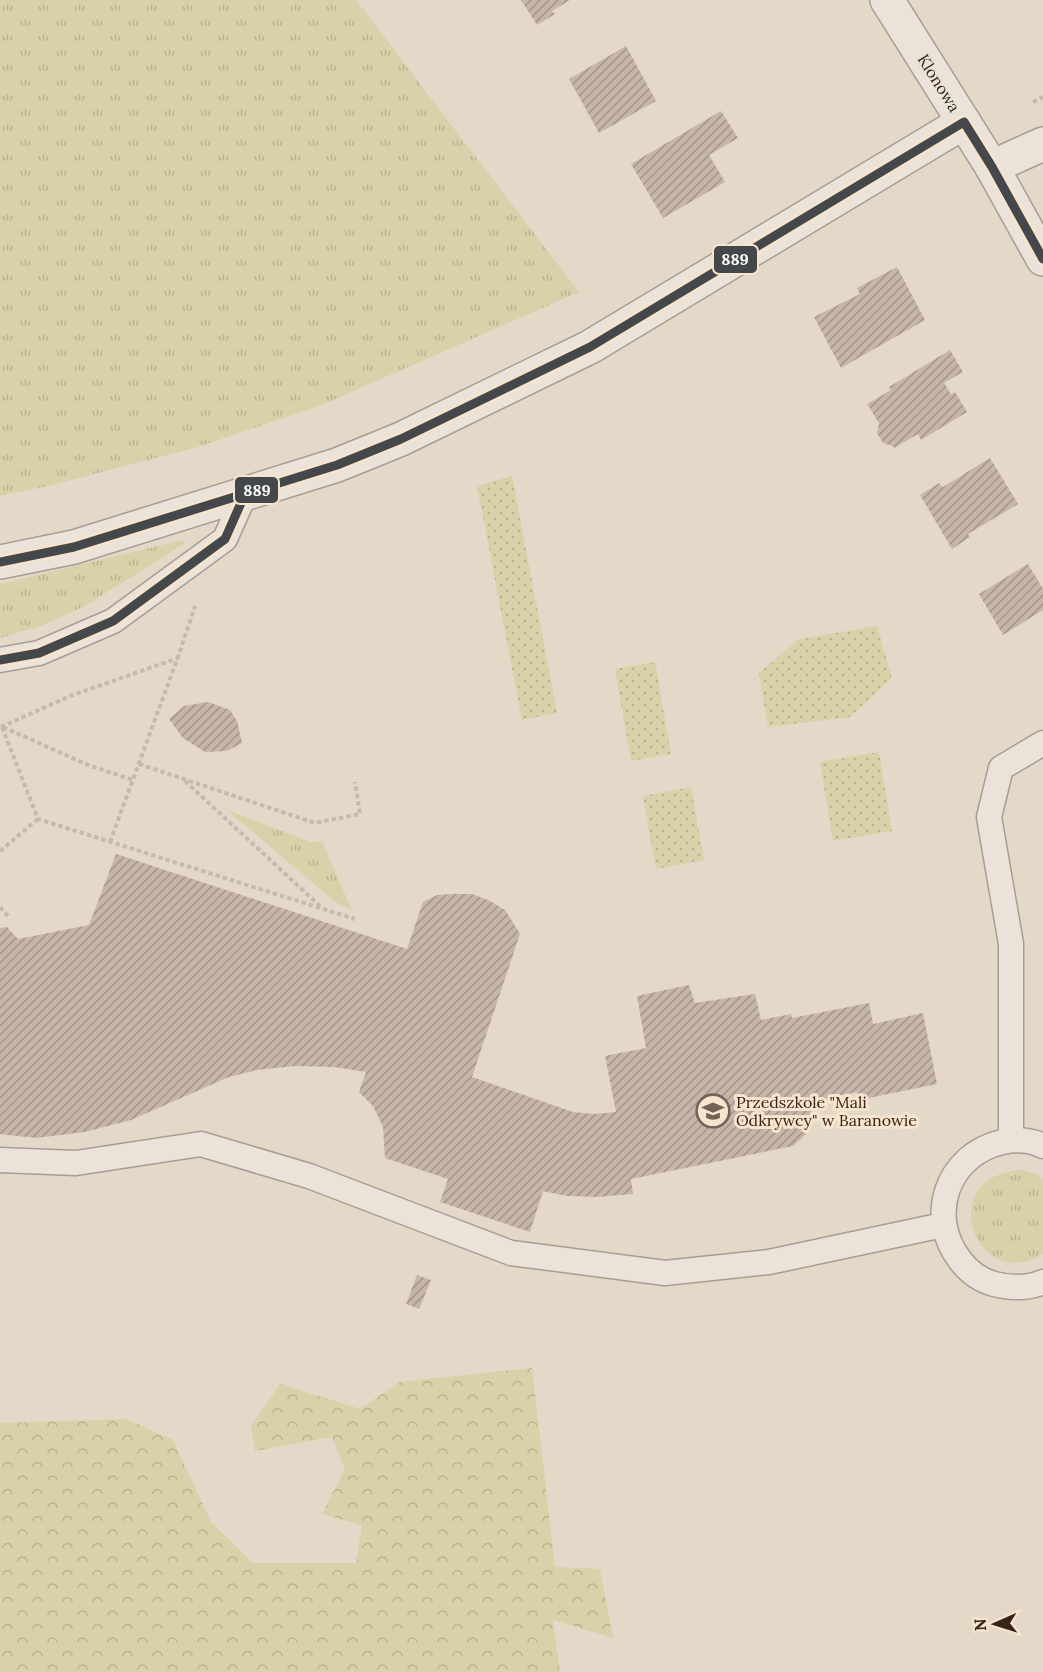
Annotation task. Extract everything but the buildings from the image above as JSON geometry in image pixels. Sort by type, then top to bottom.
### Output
[{"type":"street","name":"Klonowa","points":[[887,0],[992,167],[1043,259]]},
{"type":"street","points":[[0,562],[74,547],[337,465],[402,440],[590,347],[964,122]]},
{"type":"street","points":[[992,167],[1043,144]]},
{"type":"lane","points":[[0,660],[39,653],[113,621],[225,539],[244,494]]},
{"type":"lane","points":[[1011,1140],[1011,944],[989,817],[1001,768],[1043,742]]},
{"type":"lane","points":[[1043,1146],[1035,1142],[1011,1140],[987,1145],[967,1158],[952,1177],[944,1201],[943,1225],[951,1249],[966,1268],[986,1282],[1011,1288],[1035,1286],[1043,1282]]},
{"type":"lane","points":[[0,1160],[76,1163],[201,1144],[309,1176],[511,1253],[666,1273],[769,1262],[943,1225]]},
{"type":"path","points":[[1033,102],[1043,97]]},
{"type":"path","points":[[110,842],[196,603]]},
{"type":"path","points":[[1,728],[70,696],[178,657]]},
{"type":"path","points":[[1,728],[88,765],[133,780]]},
{"type":"path","points":[[1,728],[38,819]]},
{"type":"path","points":[[139,764],[315,823],[360,814],[355,782]]},
{"type":"path","points":[[183,780],[325,911]]},
{"type":"path","points":[[38,819],[355,919]]},
{"type":"path","points":[[0,851],[38,819]]},
{"type":"path","points":[[0,907],[9,917]]},
{"type":"green space","points":[[0,0],[356,0],[579,292],[324,404],[198,447],[48,486],[0,496]]},
{"type":"green space","points":[[512,476],[557,713],[522,720],[477,486]]},
{"type":"green space","points":[[183,540],[184,544],[85,606],[41,626],[0,638],[0,584]]},
{"type":"green space","points":[[877,626],[892,678],[850,717],[768,727],[759,673],[799,639]]},
{"type":"green space","points":[[655,662],[671,754],[631,761],[615,669]]},
{"type":"green space","points":[[879,752],[892,831],[833,841],[820,762]]},
{"type":"green space","points":[[691,787],[704,860],[656,869],[643,796]]},
{"type":"green space","points":[[227,810],[311,842],[322,841],[352,911],[334,901]]},
{"type":"green space","points":[[1022,1170],[1037,1174],[1043,1179],[1043,1254],[1019,1263],[998,1259],[983,1247],[973,1230],[971,1210],[978,1191],[994,1177]]},
{"type":"green space","points":[[532,1368],[555,1567],[600,1569],[613,1638],[553,1620],[560,1672],[0,1672],[0,1423],[126,1419],[173,1440],[211,1522],[253,1563],[356,1563],[362,1525],[322,1514],[345,1469],[332,1437],[255,1451],[251,1426],[280,1384],[360,1409],[399,1382]]},
{"type":"transit line","name":"889","points":[[964,122],[1043,259]]},
{"type":"transit line","name":"889","points":[[0,562],[74,547],[337,465],[401,439],[590,347],[964,122]]},
{"type":"transit line","name":"889","points":[[0,660],[39,653],[113,621],[225,539],[245,494]]},
{"type":"place","name":"Przedszkole \"Mali Odkrywcy\" w Baranowie","points":[[713,1111]]}]
